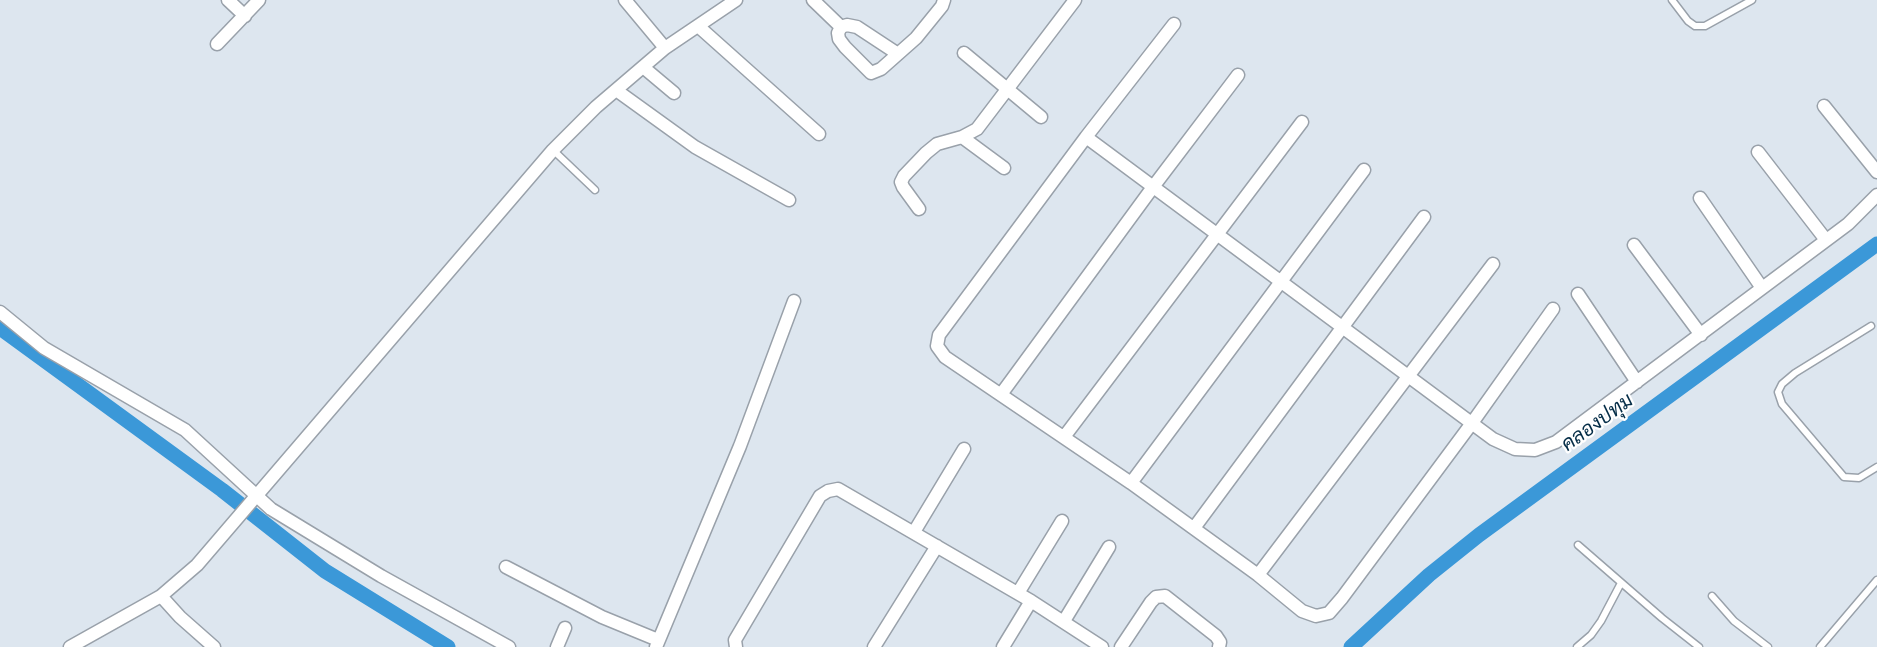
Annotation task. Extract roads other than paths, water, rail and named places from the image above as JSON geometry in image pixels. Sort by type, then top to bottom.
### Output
[{"type":"street","points":[[228,0],[245,16]]},
{"type":"street","points":[[218,44],[259,0]]},
{"type":"street","points":[[625,0],[665,48]]},
{"type":"street","points":[[70,647],[161,596],[197,565],[553,150],[616,90],[665,48],[736,0]]},
{"type":"street","points":[[813,0],[841,27]]},
{"type":"street","points":[[841,27],[839,39],[844,47],[871,72],[881,69],[916,38],[942,6],[944,0]]},
{"type":"street","points":[[919,209],[903,187],[904,176],[937,144],[962,137],[976,129],[1075,0]]},
{"type":"street","points":[[1174,24],[1086,137],[939,335],[937,346],[945,357],[1002,393],[1131,483],[1258,575],[1302,611],[1316,615],[1329,613],[1342,598],[1472,423],[1553,309]]},
{"type":"street","points":[[841,27],[847,25],[857,27],[898,54]]},
{"type":"street","points":[[698,26],[819,134]]},
{"type":"street","points":[[964,53],[1009,88],[1041,117]]},
{"type":"street","points":[[643,67],[674,93]]},
{"type":"street","points":[[1002,393],[1238,75]]},
{"type":"street","points":[[616,90],[695,147],[789,200]]},
{"type":"street","points":[[1824,106],[1877,172]]},
{"type":"street","points":[[1064,437],[1302,122]]},
{"type":"street","points":[[962,137],[1004,168]]},
{"type":"street","points":[[1086,137],[1493,439],[1515,449],[1535,450],[1556,442],[1848,224],[1877,195]]},
{"type":"street","points":[[1758,152],[1826,240]]},
{"type":"street","points":[[1131,483],[1364,170]]},
{"type":"street","points":[[1700,198],[1762,288]]},
{"type":"street","points":[[1194,528],[1424,217]]},
{"type":"street","points":[[1634,245],[1701,335]]},
{"type":"street","points":[[1258,575],[1493,264]]},
{"type":"street","points":[[1578,294],[1637,381]]},
{"type":"street","points":[[506,567],[657,644],[740,446],[795,301]]},
{"type":"street","points":[[0,312],[44,348],[185,430],[254,498],[381,576],[509,647]]},
{"type":"street","points":[[914,532],[964,449]]},
{"type":"street","points":[[736,647],[735,640],[820,496],[838,489],[1018,593],[1102,647]]},
{"type":"street","points":[[1018,593],[1062,521]]},
{"type":"street","points":[[874,647],[937,546]]},
{"type":"street","points":[[1064,621],[1109,547]]},
{"type":"street","points":[[161,596],[180,617],[214,647]]},
{"type":"street","points":[[1121,647],[1151,602],[1156,597],[1165,596],[1216,636],[1220,642],[1219,647]]},
{"type":"street","points":[[1003,647],[1031,601]]},
{"type":"street","points":[[557,647],[565,628]]},
{"type":"lane","points":[[1672,0],[1695,26],[1705,26],[1752,0]]},
{"type":"lane","points":[[553,150],[595,190]]},
{"type":"lane","points":[[1871,326],[1795,373],[1782,384],[1778,392],[1782,404],[1844,477],[1859,478],[1877,467]]},
{"type":"lane","points":[[1578,545],[1699,647]]},
{"type":"lane","points":[[1820,647],[1877,580]]},
{"type":"lane","points":[[1577,647],[1591,635],[1622,583]]},
{"type":"lane","points":[[1712,596],[1734,621],[1768,647]]},
{"type":"waterway","name":"คลองปทุม","points":[[1351,647],[1429,575],[1479,535],[1877,244]]},
{"type":"waterway","points":[[0,328],[222,490],[325,571],[448,647]]}]
